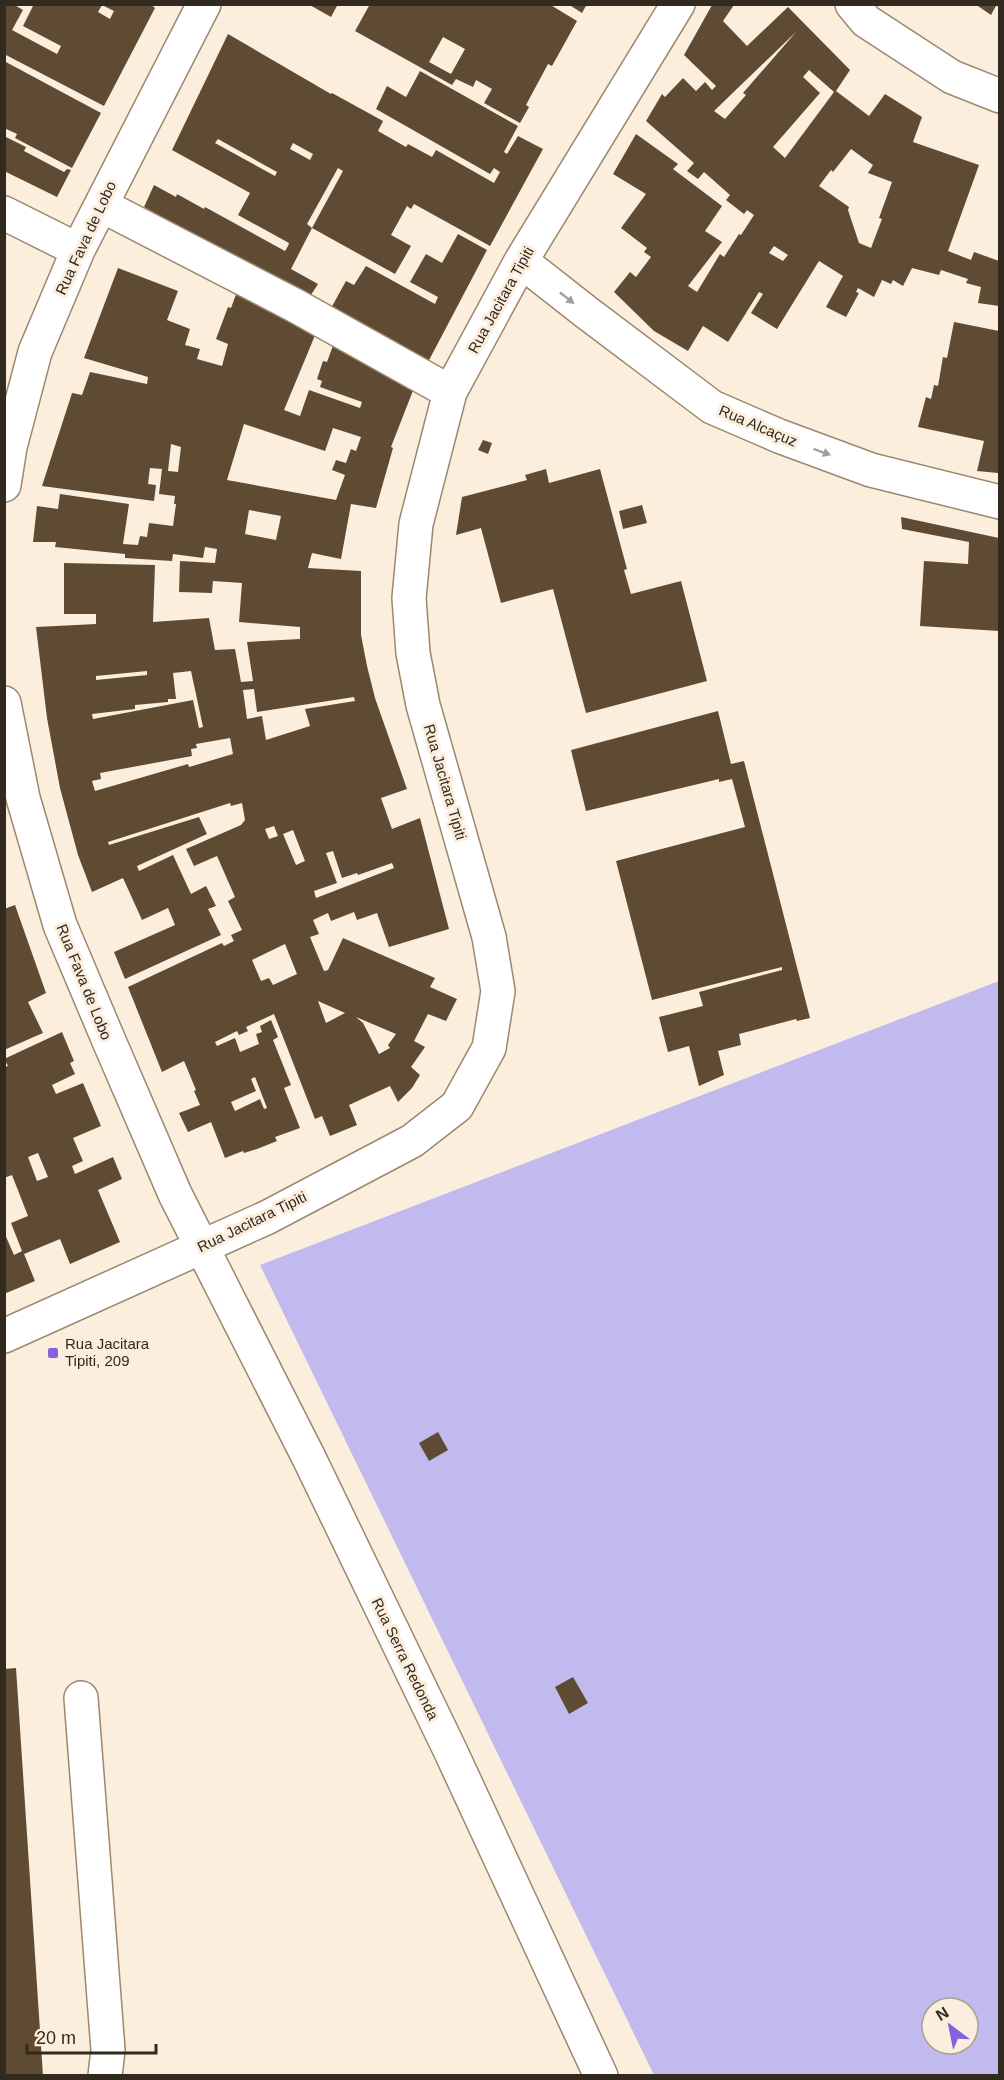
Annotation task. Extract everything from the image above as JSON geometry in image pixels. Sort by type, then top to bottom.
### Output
[{"type":"street","name":"Rua Fava de Lobo","points":[[4,485],[10,447],[35,352],[78,249],[204,4]]},
{"type":"street","name":"Rua Jacitara Tipiti","points":[[4,1336],[268,1217],[412,1142],[458,1106],[489,1048],[498,991],[489,938],[423,705],[412,653],[410,609],[416,524],[450,392],[522,261],[678,4]]},
{"type":"street","points":[[852,4],[866,21],[952,77],[999,96]]},
{"type":"street","points":[[101,205],[296,306],[450,392]]},
{"type":"street","points":[[4,213],[78,249]]},
{"type":"street","name":"Rua Alcaçuz","points":[[522,261],[712,407],[779,436],[871,470],[999,502]]},
{"type":"street","name":"Rua Fava de Lobo","points":[[4,703],[23,798],[60,925],[176,1194],[202,1247]]},
{"type":"street","name":"Rua Serra Redonda","points":[[202,1247],[309,1458],[450,1750],[601,2076]]},
{"type":"street","points":[[81,1698],[108,2050],[105,2076]]},
{"type":"shaded area","points":[[999,981],[999,2075],[654,2075],[260,1265]]},
{"type":"building","points":[[4,4],[13,4],[23,10],[12,30],[57,54],[61,46],[23,26],[34,4],[150,4],[155,8],[104,106],[4,54]],"holes":[[[102,5],[114,11],[110,19],[98,12]]]},
{"type":"building","points":[[308,4],[338,4],[331,17]]},
{"type":"building","points":[[370,4],[549,4],[577,21],[552,66],[548,64],[526,105],[529,107],[520,123],[484,103],[492,89],[476,80],[473,87],[456,79],[452,85],[355,31]],"holes":[[[443,37],[465,49],[451,74],[429,62]]]},
{"type":"building","points":[[568,4],[587,4],[582,13]]},
{"type":"building","points":[[975,4],[997,4],[991,15]]},
{"type":"building","points":[[712,5],[734,5],[723,21],[747,46],[788,7],[850,70],[836,91],[869,116],[885,94],[922,117],[913,142],[979,165],[948,251],[971,260],[974,252],[999,261],[999,306],[978,303],[981,287],[966,283],[968,279],[941,270],[939,275],[912,268],[903,286],[893,280],[891,284],[882,280],[874,297],[858,288],[856,292],[859,293],[846,317],[826,307],[843,276],[819,261],[777,329],[751,313],[763,294],[759,292],[728,342],[703,326],[688,351],[654,331],[614,292],[630,272],[636,277],[651,257],[644,252],[647,248],[621,228],[646,194],[613,174],[636,134],[678,164],[673,169],[722,206],[705,231],[722,242],[688,286],[697,292],[720,254],[724,257],[754,215],[747,210],[744,214],[726,200],[730,195],[704,172],[698,179],[687,171],[694,163],[646,121],[662,94],[665,97],[683,78],[696,91],[705,82],[712,90],[716,86],[684,55]],"holes":[[[796,32],[743,93],[746,95],[725,119],[714,111]],[[809,70],[834,92],[785,158],[773,147],[820,93],[803,77]],[[851,149],[873,165],[868,173],[892,182],[871,248],[859,243],[849,207],[819,186],[831,170],[833,172]],[[774,246],[788,255],[783,261],[769,253]]]},
{"type":"building","points":[[228,34],[331,94],[383,121],[378,131],[406,147],[408,144],[432,157],[436,150],[494,183],[500,172],[494,168],[490,174],[376,109],[387,86],[406,97],[420,71],[518,126],[504,152],[507,154],[518,136],[543,149],[490,246],[414,204],[411,209],[407,206],[391,235],[411,246],[395,274],[312,228],[291,269],[318,284],[309,298],[144,207],[154,185],[176,197],[177,194],[204,209],[205,207],[285,251],[288,246],[289,243],[238,215],[250,193],[172,150]],"holes":[[[218,139],[277,172],[275,176],[215,143]],[[293,143],[313,154],[310,160],[290,149]],[[338,168],[343,171],[312,228],[307,224]]]},
{"type":"building","points":[[4,61],[101,113],[72,168],[15,138],[17,134],[4,128]]},
{"type":"building","points":[[4,136],[26,147],[24,151],[64,172],[67,169],[71,170],[57,197],[4,171]]},
{"type":"building","points":[[458,234],[487,250],[427,364],[330,310],[346,281],[354,285],[366,266],[435,304],[438,297],[410,282],[426,254],[442,263]]},
{"type":"building","points":[[118,268],[178,291],[167,320],[190,329],[185,345],[200,349],[197,359],[222,366],[228,344],[216,339],[228,307],[231,308],[238,289],[316,333],[284,410],[300,416],[309,390],[360,408],[362,402],[320,387],[322,381],[317,379],[323,361],[327,362],[334,343],[414,388],[391,447],[393,448],[376,508],[351,504],[341,559],[312,553],[308,568],[361,571],[361,635],[367,666],[375,698],[407,789],[381,798],[392,829],[420,818],[449,929],[389,947],[377,913],[357,920],[354,912],[331,921],[328,913],[313,920],[319,934],[310,937],[324,971],[328,970],[343,938],[435,978],[430,987],[457,999],[446,1021],[428,1014],[414,1041],[425,1047],[411,1067],[420,1075],[412,1088],[398,1102],[390,1086],[349,1105],[357,1125],[330,1136],[322,1116],[315,1119],[274,1014],[246,1027],[248,1031],[239,1035],[237,1031],[215,1042],[217,1046],[235,1038],[240,1052],[259,1044],[256,1034],[262,1032],[260,1026],[271,1020],[278,1037],[273,1040],[291,1085],[284,1088],[300,1128],[275,1137],[277,1141],[257,1149],[244,1153],[243,1151],[225,1158],[211,1122],[188,1132],[179,1113],[200,1105],[184,1061],[162,1072],[128,987],[222,943],[224,946],[234,941],[231,935],[242,930],[228,901],[235,897],[217,856],[194,866],[186,849],[241,825],[245,820],[242,803],[231,806],[230,803],[108,842],[109,845],[199,817],[207,834],[137,866],[139,871],[173,855],[191,894],[206,886],[216,906],[208,909],[221,935],[125,979],[114,952],[175,925],[168,908],[142,920],[123,878],[92,892],[78,855],[60,788],[47,718],[36,627],[96,624],[96,614],[64,614],[64,563],[155,565],[153,622],[209,618],[215,650],[235,649],[241,682],[253,681],[247,642],[300,639],[300,627],[239,622],[242,583],[213,581],[212,593],[179,592],[180,561],[215,563],[217,549],[205,547],[203,558],[173,554],[172,561],[125,558],[125,554],[55,547],[56,542],[33,542],[37,506],[58,509],[60,494],[129,504],[123,544],[138,545],[140,536],[147,537],[149,523],[173,526],[175,496],[159,494],[162,469],[150,468],[148,484],[156,485],[154,501],[42,486],[72,393],[82,395],[90,372],[147,384],[148,377],[84,358]],"holes":[[[244,424],[325,451],[333,428],[361,437],[356,451],[351,449],[346,463],[336,460],[332,470],[345,475],[336,500],[227,480]],[[171,444],[181,447],[178,472],[168,471]],[[249,510],[281,516],[276,540],[245,534]],[[147,671],[147,675],[96,680],[96,676]],[[191,671],[203,727],[199,728],[193,700],[93,719],[92,714],[135,709],[135,705],[168,702],[168,699],[176,699],[173,673]],[[254,689],[257,712],[354,697],[355,701],[305,709],[310,726],[266,740],[262,716],[247,719],[243,690]],[[230,738],[233,754],[189,767],[188,764],[95,791],[92,781],[101,779],[100,773],[192,756],[191,749],[197,748],[196,744]],[[274,826],[278,836],[269,839],[265,829]],[[293,830],[305,861],[296,865],[283,834]],[[333,851],[342,878],[392,863],[394,868],[316,898],[314,891],[337,883],[326,853]],[[285,944],[297,974],[273,985],[269,978],[261,981],[252,960]],[[318,1001],[345,1013],[326,1023]],[[356,1017],[396,1034],[388,1045],[390,1048],[379,1054],[363,1023]],[[255,1077],[267,1108],[264,1109],[260,1099],[235,1111],[231,1102],[256,1091],[251,1079]]]},
{"type":"building","points":[[954,322],[999,331],[998,473],[977,471],[984,441],[918,427],[926,397],[931,399],[934,385],[938,386],[943,357],[947,358]]},
{"type":"building","points":[[483,440],[492,443],[488,454],[478,450]]},
{"type":"building","points":[[546,469],[549,483],[600,469],[627,569],[624,570],[631,594],[681,581],[707,681],[586,713],[553,589],[501,603],[481,528],[456,535],[462,497],[527,480],[525,475]]},
{"type":"building","points":[[642,505],[647,523],[623,529],[619,511]]},
{"type":"building","points":[[901,517],[999,538],[999,631],[920,626],[924,561],[968,564],[969,542],[902,529]]},
{"type":"building","points":[[718,711],[731,764],[744,761],[810,1018],[797,1021],[796,1019],[739,1034],[741,1045],[718,1051],[724,1075],[699,1086],[689,1046],[668,1052],[659,1017],[703,1006],[699,992],[782,970],[782,967],[652,1000],[616,861],[745,827],[732,779],[719,782],[719,779],[586,811],[571,750]]},
{"type":"building","points":[[15,905],[46,993],[28,1002],[43,1033],[4,1050],[4,909]]},
{"type":"building","points":[[62,1032],[74,1061],[70,1063],[75,1074],[52,1085],[56,1094],[83,1083],[101,1126],[73,1138],[83,1161],[72,1166],[75,1174],[113,1157],[122,1179],[98,1190],[120,1242],[70,1264],[60,1239],[24,1254],[35,1281],[4,1294],[4,1232],[14,1255],[22,1251],[11,1223],[28,1216],[12,1175],[4,1178],[4,1067],[8,1066],[4,1059]],"holes":[[[38,1153],[48,1177],[37,1181],[28,1157]]]},
{"type":"building","points":[[438,1432],[448,1450],[429,1461],[419,1443]]},
{"type":"building","points":[[16,1668],[43,2076],[4,2076],[4,1669]]},
{"type":"building","points":[[573,1677],[588,1703],[569,1714],[555,1687]]},
{"type":"place","name":"Rua Jacitara Tipiti, 209","points":[[53,1353]]}]
